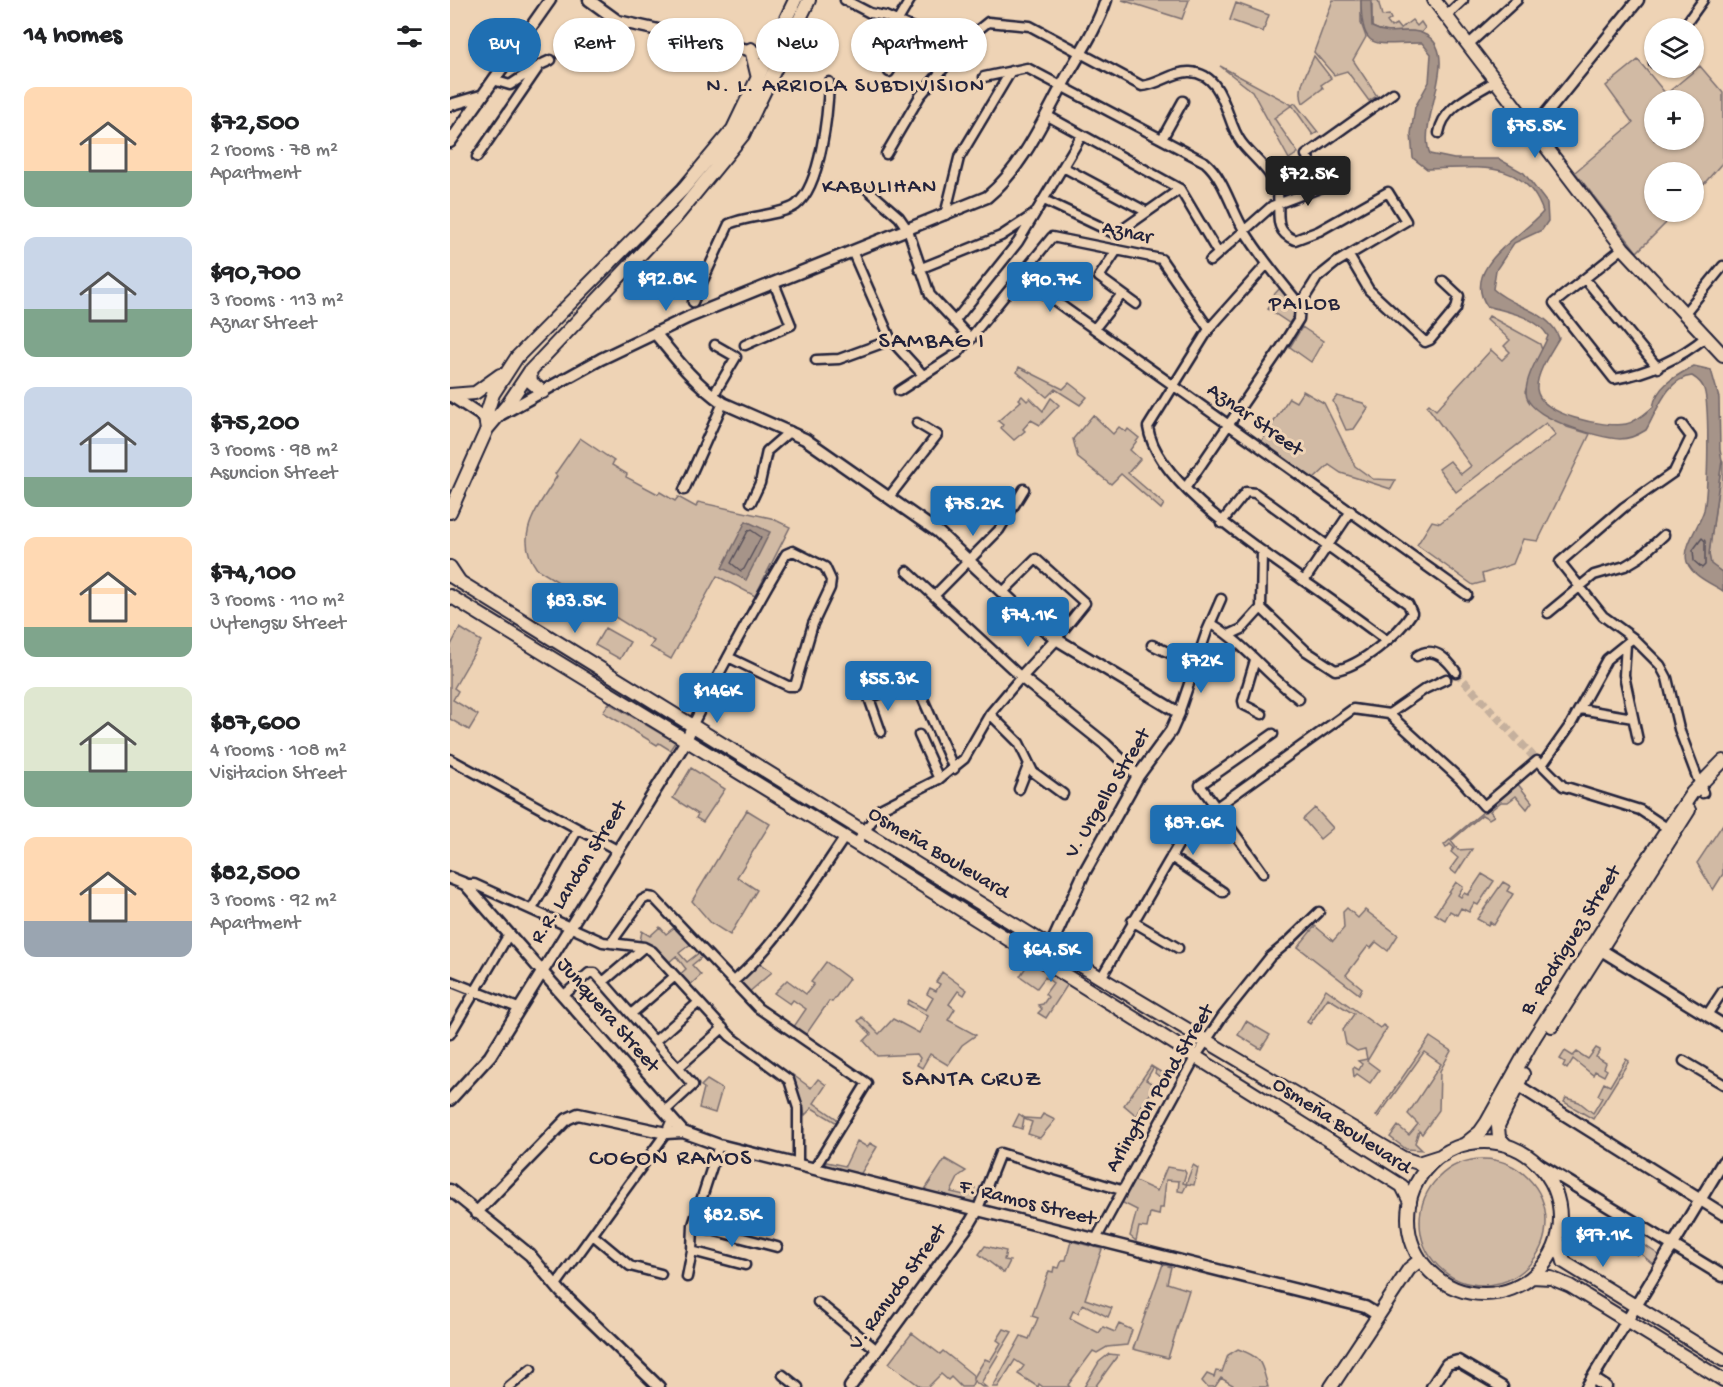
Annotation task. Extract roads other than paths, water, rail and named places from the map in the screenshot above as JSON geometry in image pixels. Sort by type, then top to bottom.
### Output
[{"type":"main road","points":[[789,18],[795,0]]},
{"type":"main road","points":[[798,18],[809,0]]},
{"type":"main road","points":[[1434,0],[1623,248],[1723,355]]},
{"type":"main road","points":[[751,49],[758,80]]},
{"type":"main road","points":[[749,112],[758,80],[764,72]]},
{"type":"main road","points":[[486,423],[500,415],[530,371],[676,217],[738,132],[768,72]]},
{"type":"main road","points":[[450,395],[469,394],[484,389],[738,132]]},
{"type":"main road","points":[[450,512],[486,423],[497,387],[517,357]]},
{"type":"main road","points":[[530,371],[531,382],[543,392]]},
{"type":"main road","points":[[450,567],[455,579]]},
{"type":"main road","name":"Osmeña Boulevard","points":[[455,579],[1101,978],[1403,1158],[1418,1163],[1443,1155]]},
{"type":"main road","name":"Osmeña Boulevard","points":[[450,596],[850,840],[1402,1186],[1410,1202]]},
{"type":"main road","name":"B. Rodriguez Street","points":[[1596,947],[1667,828],[1723,761]]},
{"type":"main road","name":"B. Rodriguez Street","points":[[1463,1145],[1480,1132],[1487,1122],[1596,947],[1701,789],[1723,772]]},
{"type":"main road","name":"B. Rodriguez Street","points":[[1506,1145],[1499,1137],[1498,1126],[1537,1040]]},
{"type":"main road","points":[[1485,1142],[1506,1145],[1534,1161],[1550,1179],[1558,1200],[1560,1219],[1558,1238],[1548,1259],[1532,1277],[1503,1292],[1471,1293],[1441,1281],[1420,1260],[1410,1233],[1410,1202],[1418,1181],[1429,1166],[1443,1155],[1463,1145],[1485,1142]]},
{"type":"main road","points":[[1558,1238],[1564,1262],[1723,1360]]},
{"type":"main road","points":[[1331,1387],[1409,1269],[1420,1260]]},
{"type":"main road","points":[[1532,1277],[1560,1281],[1723,1380]]},
{"type":"street","points":[[450,142],[550,0]]},
{"type":"street","points":[[589,0],[618,21],[756,50]]},
{"type":"street","points":[[845,0],[870,13],[889,18]]},
{"type":"street","points":[[899,18],[910,0]]},
{"type":"street","points":[[500,415],[655,333],[987,197],[1000,186],[1046,116],[1106,0]]},
{"type":"street","points":[[1446,16],[1463,0]]},
{"type":"street","points":[[1468,45],[1517,0]]},
{"type":"street","points":[[1532,131],[1638,0]]},
{"type":"street","points":[[1690,18],[1703,0]]},
{"type":"street","points":[[987,24],[994,21],[1030,26],[1081,51],[1142,86],[1190,72],[1199,74],[1214,84],[1224,100],[1239,139],[1262,163],[1276,184],[1279,203],[1278,223],[1295,240],[1319,231],[1388,192],[1406,221],[1324,271],[1300,305],[1299,319],[1230,426],[1186,487]]},
{"type":"street","points":[[541,65],[551,60]]},
{"type":"street","points":[[984,77],[1028,68],[1210,166],[1244,230],[1267,264],[1300,305]]},
{"type":"street","points":[[945,215],[959,158],[1011,71]]},
{"type":"street","points":[[493,80],[510,85],[530,72]]},
{"type":"street","points":[[477,157],[535,72]]},
{"type":"street","points":[[886,154],[920,96],[946,72]]},
{"type":"street","points":[[1439,133],[1441,121],[1449,110],[1495,81]]},
{"type":"street","points":[[693,302],[729,224],[791,207],[800,200],[819,164],[829,82]]},
{"type":"street","points":[[1210,261],[1244,230],[1279,203],[1324,186],[1306,155],[1393,93]]},
{"type":"street","points":[[450,105],[481,96]]},
{"type":"street","points":[[1162,139],[1183,101]]},
{"type":"street","points":[[1046,116],[1180,189],[1218,253]]},
{"type":"street","points":[[954,322],[1018,242],[1082,135]]},
{"type":"street","points":[[1063,167],[1147,212]]},
{"type":"street","points":[[867,189],[899,217],[908,230],[919,269],[930,295],[971,339]]},
{"type":"street","points":[[1044,200],[1116,234],[1180,189]]},
{"type":"street","points":[[919,269],[1001,236],[1036,213]]},
{"type":"street","name":"Aznar","points":[[1020,276],[1052,237],[1161,259],[1209,329]]},
{"type":"street","points":[[1623,248],[1554,303],[1614,379],[1658,368],[1686,353],[1707,336]]},
{"type":"street","points":[[1117,250],[1099,277],[1136,304]]},
{"type":"street","points":[[852,251],[891,340],[923,375]]},
{"type":"street","points":[[1349,256],[1368,290],[1425,342],[1434,336],[1456,309],[1459,296],[1443,281]]},
{"type":"street","points":[[1267,264],[1209,329],[1148,427],[1150,440],[1186,487],[1221,523],[1386,640]]},
{"type":"street","points":[[1684,314],[1723,266]]},
{"type":"street","points":[[899,391],[958,353],[1020,276]]},
{"type":"street","name":"Aznar Street","points":[[1020,276],[1467,595]]},
{"type":"street","points":[[1585,279],[1658,368]]},
{"type":"street","points":[[745,345],[791,325],[774,283]]},
{"type":"street","points":[[1095,328],[1122,294]]},
{"type":"street","points":[[655,333],[686,373],[713,396],[723,403],[790,431],[889,497],[938,532],[1056,639],[1179,713]]},
{"type":"street","points":[[816,360],[839,359],[891,340]]},
{"type":"street","points":[[713,396],[736,357],[715,345]]},
{"type":"street","points":[[450,395],[486,423]]},
{"type":"street","points":[[684,490],[723,403]]},
{"type":"street","points":[[889,497],[937,435],[917,423]]},
{"type":"street","points":[[1682,425],[1691,436],[1674,472],[1624,507],[1560,562],[1603,616],[1660,665],[1667,678],[1679,729],[1701,789]]},
{"type":"street","points":[[751,502],[760,483],[767,451],[790,431]]},
{"type":"street","points":[[935,595],[1005,522],[1023,489]]},
{"type":"street","points":[[1221,523],[1243,495],[1250,491],[1408,604],[1412,613],[1386,640],[1354,666],[1335,670],[1306,651],[1260,608]]},
{"type":"street","points":[[1304,581],[1351,511]]},
{"type":"street","points":[[1548,613],[1594,575],[1625,566],[1641,557],[1664,535]]},
{"type":"street","name":"R.R. Landon Street","points":[[450,1100],[490,1056],[541,970],[686,741],[728,657],[786,554],[793,551],[825,567],[831,584],[813,624],[795,686],[788,686],[728,657]]},
{"type":"street","points":[[1229,634],[1242,629],[1255,618],[1260,608],[1262,552]]},
{"type":"street","points":[[733,982],[764,954],[850,840],[863,831],[880,809],[939,779],[964,759],[990,714],[1020,677],[1056,639],[1084,603],[1035,559],[1003,592]]},
{"type":"street","points":[[907,570],[1020,677],[1106,744],[1138,776]]},
{"type":"street","name":"V. Urgello Street","points":[[1044,961],[1084,873],[1138,776],[1171,731],[1221,599]]},
{"type":"street","points":[[1212,624],[1229,634],[1299,699]]},
{"type":"street","points":[[1101,978],[1195,816],[1214,809],[1353,710],[1389,714],[1461,780],[1484,806],[1554,752],[1607,659],[1630,641]]},
{"type":"street","points":[[1630,641],[1624,675],[1638,740]]},
{"type":"street","points":[[1152,645],[1196,665]]},
{"type":"street","points":[[1417,657],[1431,652],[1440,655],[1456,672]]},
{"type":"street","points":[[1255,660],[1243,701],[1244,705],[1262,714]]},
{"type":"street","points":[[1389,714],[1425,689],[1446,678]]},
{"type":"street","points":[[881,732],[870,698],[915,681],[954,769]]},
{"type":"street","points":[[1580,709],[1633,718]]},
{"type":"street","points":[[990,714],[1019,743],[1028,766],[1040,778],[1063,794]]},
{"type":"street","points":[[1263,873],[1214,809],[1200,785],[1273,734]]},
{"type":"street","points":[[919,735],[939,779]]},
{"type":"street","points":[[450,759],[617,850]]},
{"type":"street","points":[[1540,763],[1563,786],[1640,810],[1667,828]]},
{"type":"street","points":[[1019,789],[1028,766]]},
{"type":"street","points":[[532,909],[578,829]]},
{"type":"street","points":[[1171,857],[1223,892]]},
{"type":"street","name":"Junquera Street","points":[[450,878],[465,884],[683,1132]]},
{"type":"street","points":[[465,884],[474,884],[570,925],[603,942],[644,946],[652,951],[723,1028],[792,1084],[798,1108],[798,1165]]},
{"type":"street","points":[[611,943],[642,900],[648,897],[654,898],[758,1008],[867,1083],[814,1169]]},
{"type":"street","name":"Arlington Pond Street","points":[[1095,1241],[1196,1056],[1245,986],[1270,957],[1319,912]]},
{"type":"street","points":[[1132,921],[1178,948]]},
{"type":"street","points":[[450,1034],[509,934]]},
{"type":"street","points":[[603,982],[644,946]]},
{"type":"street","points":[[1596,947],[1723,1025]]},
{"type":"street","points":[[556,1285],[594,1236],[666,1133],[668,1115],[693,1085],[603,982],[591,972],[563,996]]},
{"type":"street","points":[[631,1014],[675,976]]},
{"type":"street","points":[[450,981],[518,1008]]},
{"type":"street","points":[[1707,1015],[1723,991]]},
{"type":"street","points":[[655,1041],[699,1002]]},
{"type":"street","points":[[679,1067],[723,1028]]},
{"type":"street","points":[[1684,1060],[1723,1084]]},
{"type":"street","points":[[1517,1085],[1723,1214]]},
{"type":"street","name":"F. Ramos Street","points":[[476,1213],[574,1115],[666,1133],[683,1132],[719,1144],[977,1211],[1365,1307],[1378,1315]]},
{"type":"street","points":[[687,1277],[692,1251],[693,1225],[719,1144]]},
{"type":"street","points":[[977,1211],[1000,1153],[1121,1190]]},
{"type":"street","points":[[1534,1161],[1723,1276]]},
{"type":"street","points":[[1606,1387],[1589,1383],[1723,1162]]},
{"type":"street","points":[[452,1196],[516,1242],[659,1387]]},
{"type":"street","name":"V. Ranudo Street","points":[[850,1387],[970,1224],[977,1211]]},
{"type":"street","points":[[693,1225],[777,1247]]},
{"type":"street","points":[[594,1236],[630,1266],[661,1274]]},
{"type":"street","points":[[692,1251],[745,1265]]},
{"type":"street","points":[[818,1302],[877,1350]]},
{"type":"street","points":[[1432,1387],[1447,1364],[1458,1361],[1502,1387]]},
{"type":"street","points":[[509,1387],[531,1369]]},
{"type":"street","points":[[783,1375],[798,1387]]},
{"type":"water","points":[[1361,0],[1371,0],[1372,27],[1386,31],[1419,32],[1426,35],[1436,45],[1440,58],[1427,141],[1430,154],[1454,159],[1499,159],[1524,173],[1547,203],[1548,221],[1542,230],[1514,243],[1496,270],[1493,289],[1540,315],[1548,321],[1559,338],[1539,376],[1537,389],[1541,398],[1549,406],[1574,418],[1604,424],[1626,424],[1653,407],[1663,387],[1674,378],[1694,366],[1711,370],[1719,398],[1722,460],[1709,554],[1711,564],[1723,573],[1723,591],[1693,571],[1686,556],[1689,543],[1702,516],[1705,500],[1708,430],[1706,399],[1702,385],[1692,376],[1683,378],[1669,389],[1646,430],[1623,439],[1596,435],[1565,425],[1537,410],[1529,401],[1526,392],[1529,378],[1548,336],[1543,329],[1529,319],[1487,306],[1481,292],[1482,278],[1497,253],[1543,212],[1534,194],[1523,182],[1510,174],[1478,168],[1427,169],[1413,158],[1411,134],[1415,107],[1429,82],[1431,54],[1422,43],[1383,44],[1369,38],[1364,30]]},
{"type":"water","points":[[746,521],[770,532],[746,580],[722,568]]},
{"type":"tunnel","points":[[1446,679],[1456,672],[1541,765]]},
{"type":"district","name":"N. L. ARRIOLA SUBDIVISION","points":[[846,87]]},
{"type":"district","name":"KABULIHAN","points":[[880,188]]},
{"type":"district","name":"PAILOB","points":[[1305,305]]},
{"type":"district","name":"SAMBAG I","points":[[932,342]]},
{"type":"district","name":"SANTA CRUZ","points":[[972,1080]]},
{"type":"district","name":"COGON RAMOS","points":[[671,1159]]}]
